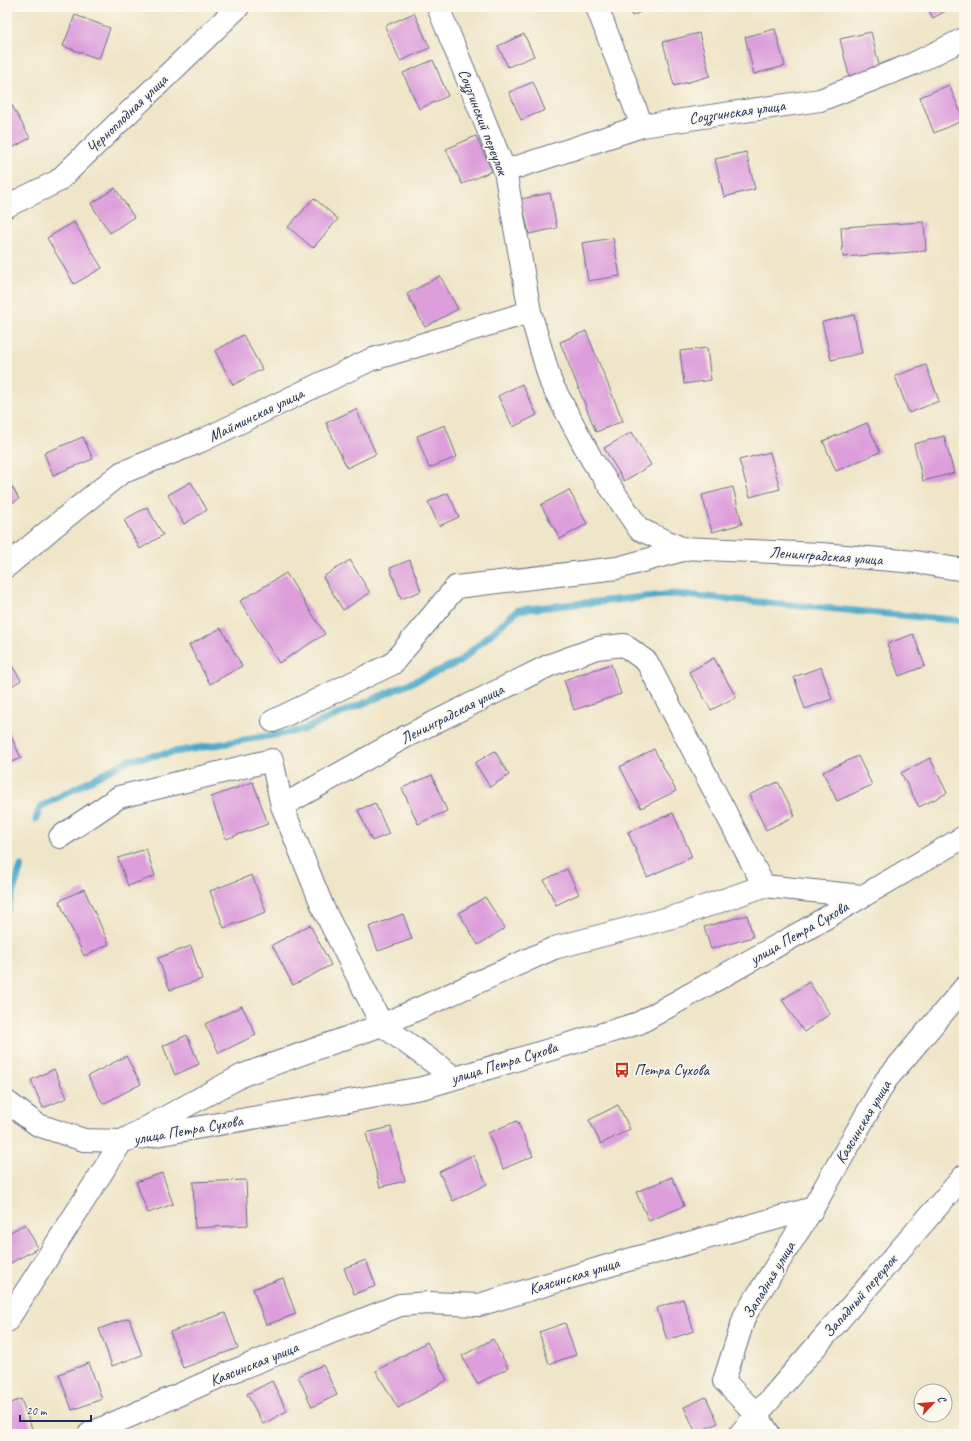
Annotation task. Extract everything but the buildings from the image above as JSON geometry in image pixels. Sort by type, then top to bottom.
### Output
[{"type":"street","name":"Черноплодная улица","points":[[7,206],[58,181],[238,7]]},
{"type":"street","name":"Соузгинский переулок","points":[[438,7],[504,171],[530,312]]},
{"type":"street","points":[[597,7],[642,126]]},
{"type":"street","name":"Соузгинская улица","points":[[504,171],[642,126],[820,100],[913,64],[964,39]]},
{"type":"street","name":"Ленинградская улица","points":[[530,312],[551,383],[592,460],[639,529],[681,548],[688,549],[821,554],[915,562],[964,570]]},
{"type":"street","name":"Майминская улица","points":[[7,566],[50,529],[121,473],[201,441],[370,360],[530,312]]},
{"type":"street","name":"Ленинградская улица","points":[[273,721],[392,664],[456,587],[617,568],[688,549]]},
{"type":"street","name":"Ленинградская улица","points":[[282,806],[405,737],[550,665],[597,648],[624,645],[647,662],[764,886]]},
{"type":"street","points":[[60,837],[119,797],[272,760],[282,806],[324,910],[382,1025],[455,1078]]},
{"type":"street","name":"улица Петра Сухова","points":[[7,1102],[38,1125],[84,1140],[122,1142],[422,1088],[640,1023],[964,836]]},
{"type":"street","points":[[7,1321],[122,1142],[243,1075],[382,1025],[554,948],[680,915],[764,886],[862,896]]},
{"type":"street","name":"Каясинская улица","points":[[89,1434],[226,1374],[400,1305],[430,1303],[479,1305],[614,1264],[813,1208],[886,1080],[964,988]]},
{"type":"street","name":"Западный переулок","points":[[740,1434],[964,1176]]},
{"type":"street","name":"Западная улица","points":[[769,1434],[757,1415],[724,1381],[745,1315],[813,1208]]},
{"type":"waterway","points":[[36,819],[40,807],[129,760],[302,730],[459,662],[518,610],[674,594],[964,621]]},
{"type":"waterway","points":[[7,911],[21,866]]},
{"type":"place","name":"Петра Сухова","points":[[622,1070]]}]
